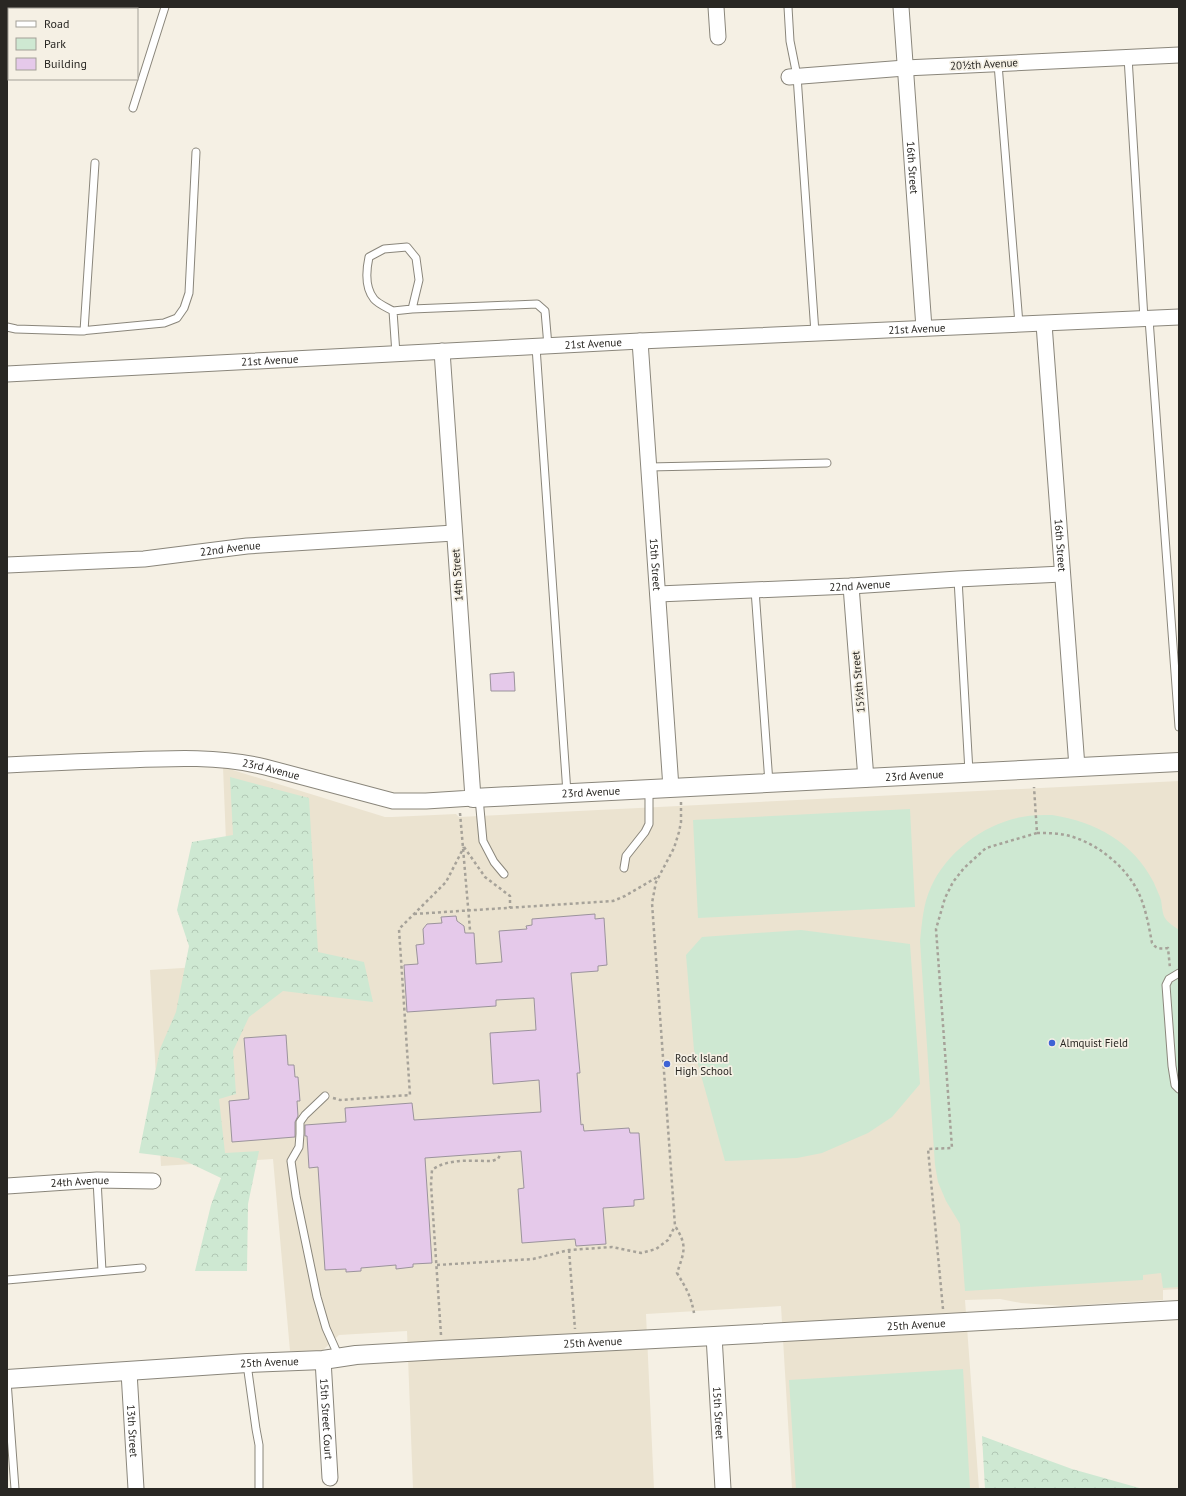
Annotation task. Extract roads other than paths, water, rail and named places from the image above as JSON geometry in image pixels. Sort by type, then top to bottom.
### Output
[{"type":"street","points":[[716,7],[718,37]]},
{"type":"street","name":"16th Street","points":[[901,7],[924,328]]},
{"type":"street","name":"20½th Avenue","points":[[793,76],[905,68],[1179,55]]},
{"type":"street","name":"21st Avenue","points":[[7,374],[542,346],[1179,317]]},
{"type":"street","name":"16th Street","points":[[1044,324],[1077,767]]},
{"type":"street","name":"15th Street","points":[[640,342],[658,594],[676,795]]},
{"type":"street","name":"14th Street","points":[[442,351],[454,533],[476,798]]},
{"type":"street","name":"22nd Avenue","points":[[7,565],[144,558],[247,546],[454,533]]},
{"type":"street","name":"22nd Avenue","points":[[658,594],[850,586],[958,578],[1062,574]]},
{"type":"street","name":"15½th Street","points":[[850,586],[866,779]]},
{"type":"street","name":"23rd Avenue","points":[[7,765],[149,759],[230,760],[265,766],[393,800],[426,801],[649,789],[676,795],[769,783],[1179,762]]},
{"type":"street","name":"24th Avenue","points":[[7,1186],[96,1180],[153,1181]]},
{"type":"street","name":"25th Avenue","points":[[7,1380],[247,1363],[331,1359],[356,1355],[1179,1310]]},
{"type":"street","name":"15th Street","points":[[714,1336],[723,1489]]},
{"type":"street","name":"15th Street Court","points":[[330,1478],[331,1359]]},
{"type":"street","name":"13th Street","points":[[129,1372],[136,1489]]},
{"type":"lane","points":[[133,108],[165,7]]},
{"type":"lane","points":[[788,7],[815,333]]},
{"type":"lane","points":[[1128,57],[1146,319],[1179,727]]},
{"type":"lane","points":[[998,64],[1019,324]]},
{"type":"lane","points":[[7,327],[16,329],[84,331],[164,323],[177,318],[184,308],[189,293],[196,152]]},
{"type":"lane","points":[[84,331],[95,163]]},
{"type":"lane","points":[[412,309],[419,280],[416,258],[407,247],[384,249],[369,257],[367,265],[367,284],[374,300],[393,311],[537,304],[545,311],[542,346],[567,794]]},
{"type":"lane","points":[[393,311],[396,354]]},
{"type":"lane","points":[[649,467],[827,463]]},
{"type":"lane","points":[[958,578],[969,773]]},
{"type":"lane","points":[[755,590],[769,783]]},
{"type":"lane","points":[[624,868],[626,856],[645,832],[649,824],[649,789]]},
{"type":"lane","points":[[476,798],[483,841],[494,862],[504,874]]},
{"type":"lane","points":[[1179,973],[1169,979],[1166,985],[1172,1066],[1175,1085],[1179,1089]]},
{"type":"lane","points":[[325,1096],[305,1115],[300,1122],[299,1147],[291,1161],[296,1196],[326,1328],[331,1359]]},
{"type":"lane","points":[[96,1180],[102,1271]]},
{"type":"lane","points":[[7,1280],[142,1268]]},
{"type":"lane","points":[[247,1363],[259,1445],[259,1489]]},
{"type":"lane","points":[[7,1380],[15,1489]]},
{"type":"place","name":"Almquist Field","points":[[1052,1043]]},
{"type":"place","name":"Rock Island High School","points":[[667,1064]]}]
